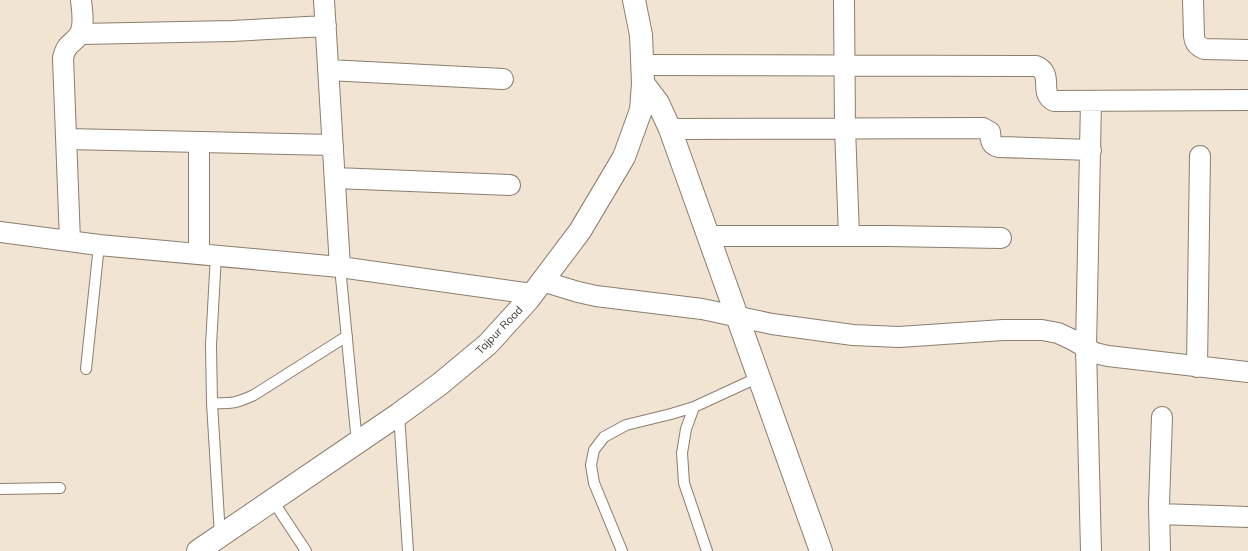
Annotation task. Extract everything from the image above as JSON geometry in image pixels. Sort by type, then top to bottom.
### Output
[{"type":"main road","name":"Tajpur Road","points":[[198,551],[273,501],[440,384],[488,344],[537,287],[580,231],[624,157],[640,110],[643,74],[641,34],[634,0]]},
{"type":"main road","points":[[643,74],[670,129],[821,551]]},
{"type":"street","points":[[70,241],[64,58],[66,48],[80,34],[83,22],[81,0]]},
{"type":"street","points":[[324,0],[340,267]]},
{"type":"street","points":[[844,0],[845,128],[849,236]]},
{"type":"street","points":[[1193,0],[1194,36],[1195,42],[1198,46],[1204,49],[1248,50]]},
{"type":"street","points":[[80,34],[326,26]]},
{"type":"street","points":[[643,74],[844,66],[1036,66],[1041,68],[1045,74],[1047,94],[1050,99],[1054,101],[1248,100]]},
{"type":"street","points":[[328,70],[503,79]]},
{"type":"street","points":[[1091,101],[1086,348],[1091,551]]},
{"type":"street","points":[[670,129],[983,128],[990,132],[991,143],[994,146],[1091,150]]},
{"type":"street","points":[[66,139],[333,144]]},
{"type":"street","points":[[199,142],[208,255]]},
{"type":"street","points":[[1197,366],[1200,156]]},
{"type":"street","points":[[335,178],[510,185]]},
{"type":"street","points":[[0,232],[99,245],[537,287],[702,310],[772,324],[853,335],[899,337],[1003,330],[1042,330],[1058,333],[1095,353],[1108,356],[1248,372]]},
{"type":"street","points":[[708,236],[1001,238]]},
{"type":"street","points":[[1160,551],[1159,514],[1162,417]]},
{"type":"street","points":[[1159,514],[1248,517]]},
{"type":"lane","points":[[86,369],[99,245]]},
{"type":"lane","points":[[208,255],[212,345],[212,403],[220,536]]},
{"type":"lane","points":[[340,267],[357,443]]},
{"type":"lane","points":[[212,403],[228,404],[238,402],[254,395],[347,336]]},
{"type":"lane","points":[[622,551],[594,482],[591,465],[594,450],[604,437],[626,425],[694,407],[759,377]]},
{"type":"lane","points":[[694,407],[686,429],[682,453],[684,484],[707,551]]},
{"type":"lane","points":[[399,414],[408,551]]},
{"type":"lane","points":[[0,489],[60,488]]},
{"type":"lane","points":[[273,501],[306,551]]}]
